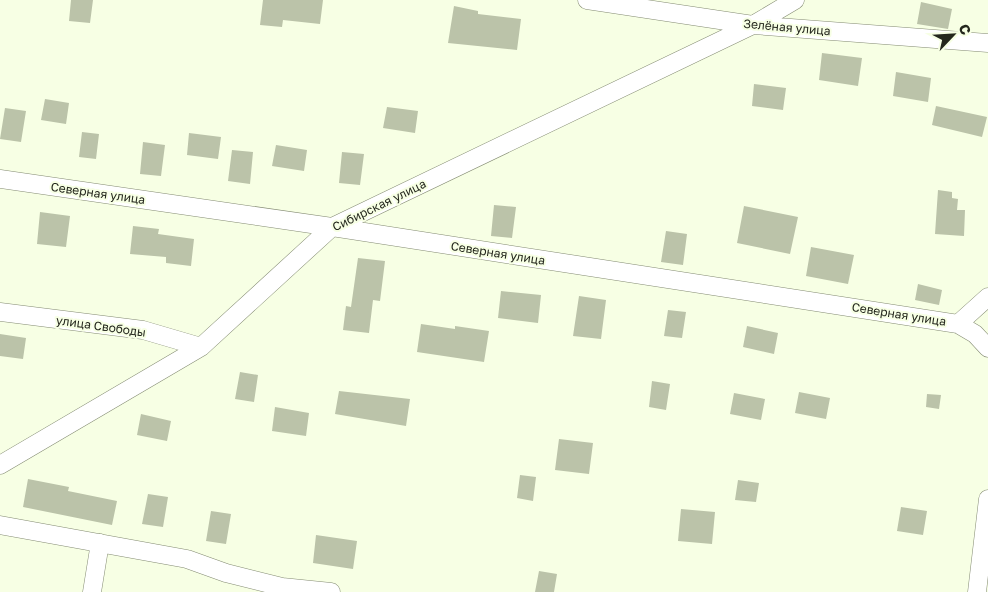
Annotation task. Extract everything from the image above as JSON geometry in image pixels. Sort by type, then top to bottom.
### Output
[{"type":"street","name":"Зелёная улица","points":[[587,0],[753,25],[988,43]]},
{"type":"street","name":"Сибирская улица","points":[[0,465],[201,347],[332,227],[753,25],[795,0]]},
{"type":"street","name":"Северная улица","points":[[0,179],[332,227],[958,324],[974,334],[988,348]]},
{"type":"street","points":[[958,324],[988,297]]},
{"type":"street","name":"улица Свободы","points":[[0,312],[143,330],[201,347]]},
{"type":"street","points":[[977,592],[988,500]]},
{"type":"street","points":[[0,525],[187,559],[226,573],[282,587],[331,592]]},
{"type":"street","points":[[92,592],[100,543]]},
{"type":"building","points":[[71,0],[93,0],[90,23],[69,21]]},
{"type":"building","points":[[263,0],[323,0],[320,24],[283,20],[282,27],[260,25]]},
{"type":"building","points":[[921,2],[952,9],[948,29],[917,24]]},
{"type":"building","points":[[454,6],[478,11],[478,14],[521,19],[517,50],[448,43]]},
{"type":"building","points":[[822,53],[862,58],[858,86],[819,80]]},
{"type":"building","points":[[896,72],[931,78],[928,102],[893,96]]},
{"type":"building","points":[[754,84],[786,88],[783,110],[752,106]]},
{"type":"building","points":[[45,99],[69,103],[66,124],[41,120]]},
{"type":"building","points":[[936,106],[987,117],[982,137],[932,125]]},
{"type":"building","points":[[387,107],[418,111],[415,133],[383,128]]},
{"type":"building","points":[[5,108],[26,111],[21,142],[0,139]]},
{"type":"building","points":[[82,132],[99,134],[96,159],[79,157]]},
{"type":"building","points":[[189,133],[221,137],[218,159],[187,155]]},
{"type":"building","points":[[143,142],[165,145],[161,176],[140,174]]},
{"type":"building","points":[[276,145],[307,150],[304,171],[272,166]]},
{"type":"building","points":[[232,150],[253,152],[250,184],[228,181]]},
{"type":"building","points":[[342,152],[364,154],[360,185],[339,183]]},
{"type":"building","points":[[938,190],[952,192],[952,198],[958,199],[957,210],[965,210],[964,236],[935,234]]},
{"type":"building","points":[[494,205],[516,207],[512,238],[491,236]]},
{"type":"building","points":[[744,206],[798,217],[790,254],[737,243]]},
{"type":"building","points":[[40,212],[70,216],[66,247],[37,244]]},
{"type":"building","points":[[133,226],[159,229],[158,234],[194,239],[191,266],[166,263],[166,257],[130,254]]},
{"type":"building","points":[[666,231],[687,234],[683,265],[661,262]]},
{"type":"building","points":[[811,247],[854,255],[848,284],[806,276]]},
{"type":"building","points":[[358,258],[385,261],[380,301],[373,300],[369,333],[343,330],[346,306],[351,307]]},
{"type":"building","points":[[918,284],[942,290],[939,305],[915,300]]},
{"type":"building","points":[[501,291],[541,295],[538,323],[498,318]]},
{"type":"building","points":[[579,296],[606,300],[601,339],[573,336]]},
{"type":"building","points":[[668,310],[686,312],[682,338],[664,336]]},
{"type":"building","points":[[421,324],[489,331],[484,362],[417,352]]},
{"type":"building","points":[[747,326],[778,333],[774,354],[743,347]]},
{"type":"building","points":[[0,334],[26,338],[23,359],[0,356]]},
{"type":"building","points":[[240,372],[258,375],[254,402],[235,399]]},
{"type":"building","points":[[652,381],[670,384],[666,410],[649,407]]},
{"type":"building","points":[[339,391],[410,399],[406,426],[335,414]]},
{"type":"building","points":[[799,392],[830,398],[826,419],[795,413]]},
{"type":"building","points":[[734,393],[765,399],[761,420],[730,414]]},
{"type":"building","points":[[927,394],[941,395],[939,409],[926,407]]},
{"type":"building","points":[[275,407],[309,413],[306,436],[272,431]]},
{"type":"building","points":[[141,414],[171,421],[167,441],[137,435]]},
{"type":"building","points":[[559,439],[593,443],[589,474],[555,470]]},
{"type":"building","points":[[520,475],[536,477],[533,501],[517,498]]},
{"type":"building","points":[[28,479],[69,487],[68,491],[117,501],[112,525],[23,507]]},
{"type":"building","points":[[738,480],[759,483],[756,502],[735,500]]},
{"type":"building","points":[[148,494],[168,497],[163,527],[142,524]]},
{"type":"building","points":[[901,507],[927,511],[923,535],[897,531]]},
{"type":"building","points":[[681,509],[715,512],[712,544],[678,541]]},
{"type":"building","points":[[211,511],[231,514],[226,544],[206,541]]},
{"type":"building","points":[[316,535],[357,541],[353,569],[313,563]]},
{"type":"building","points":[[539,571],[557,574],[554,592],[535,592]]}]
